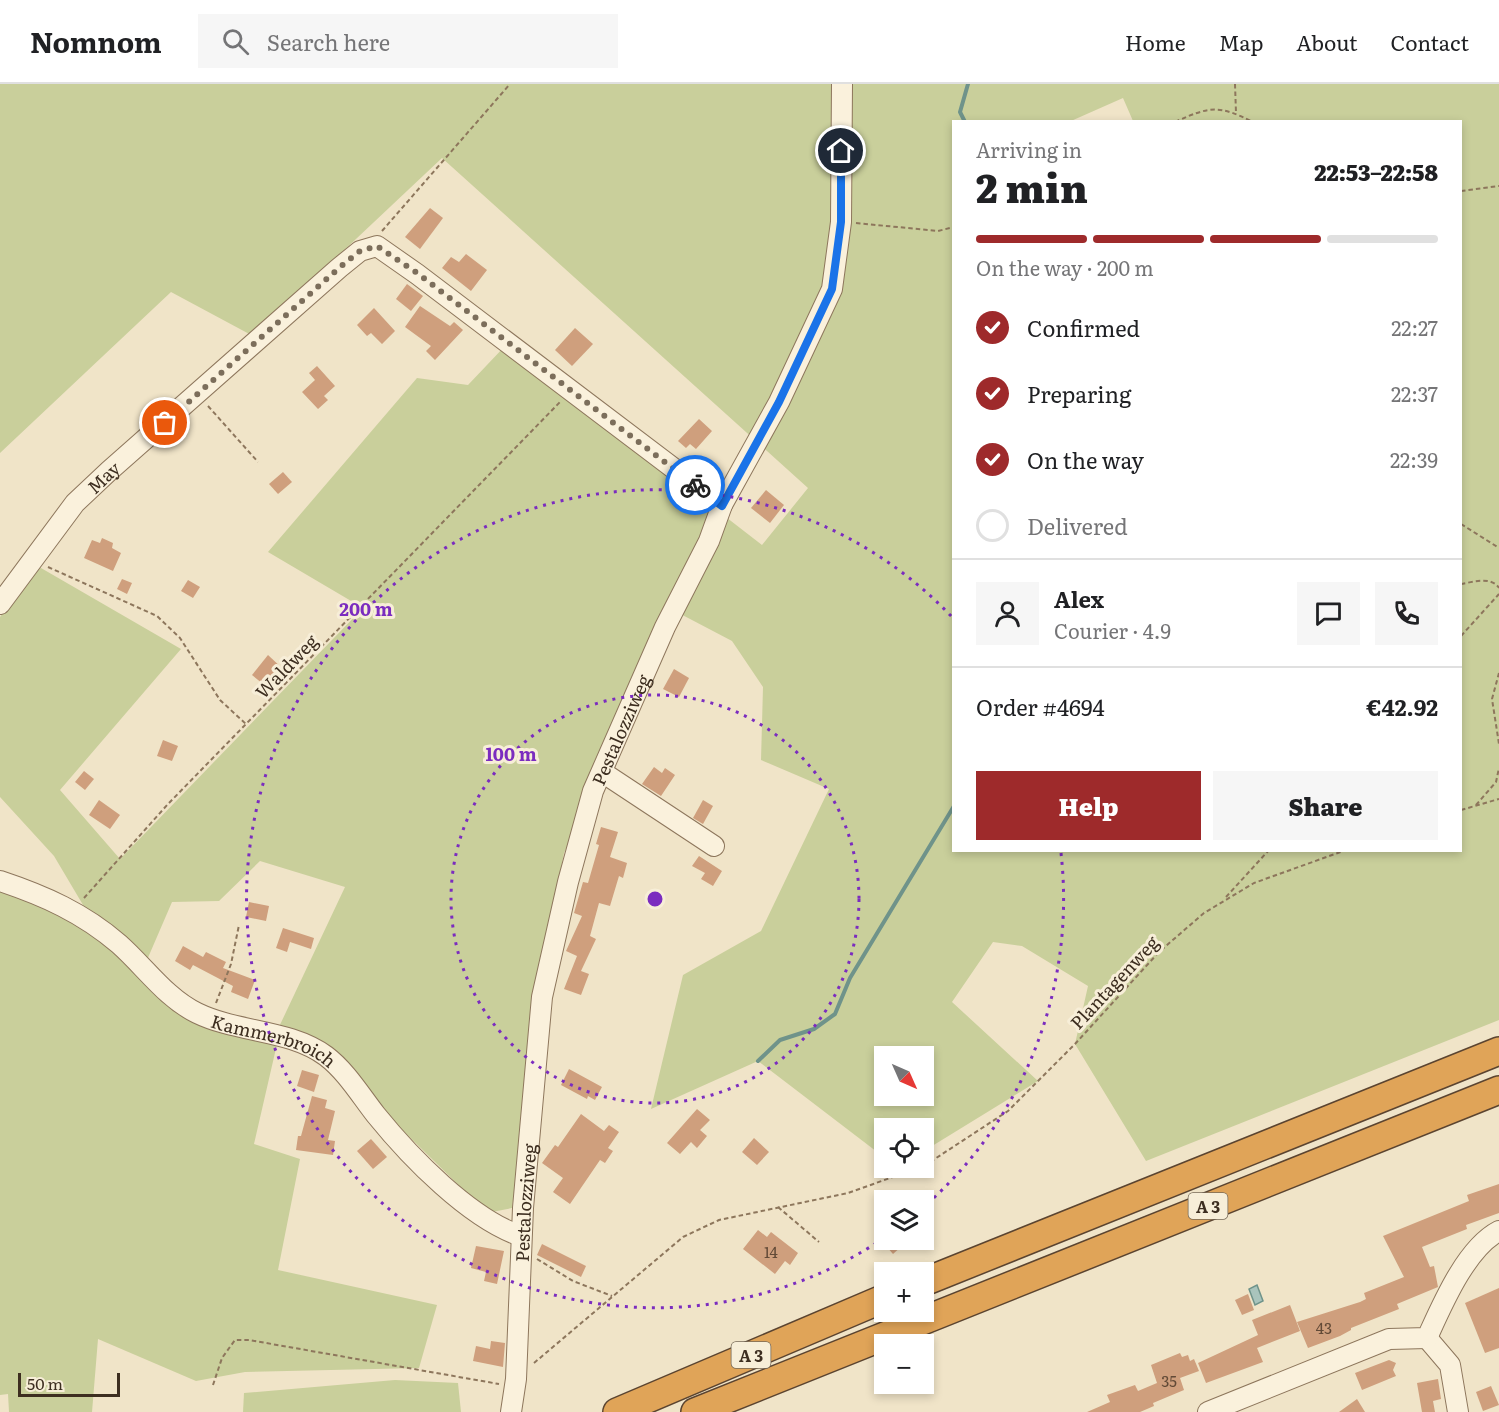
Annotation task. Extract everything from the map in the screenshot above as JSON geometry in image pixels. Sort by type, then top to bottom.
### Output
[{"type":"highway","name":"A 3","points":[[934,1278],[1499,1051]]},
{"type":"highway","name":"A 3","points":[[695,1412],[1499,1090]]},
{"type":"highway","name":"A 3","points":[[617,1412],[874,1303]]},
{"type":"street","name":"Pestalozziweg","points":[[514,1394],[521,1243],[542,997],[568,882],[593,791],[665,627],[709,540],[722,506],[779,402],[832,289],[841,222],[842,84]]},
{"type":"street","points":[[377,246],[417,273],[722,506]]},
{"type":"street","name":"May","points":[[0,603],[75,503],[339,268],[360,251],[377,246]]},
{"type":"street","points":[[602,772],[714,846]]},
{"type":"street","name":"Kammerbroich","points":[[0,881],[76,911],[119,944],[174,1000],[210,1018],[297,1041],[327,1056],[401,1146],[478,1214],[521,1243]]},
{"type":"street","points":[[1427,1338],[1442,1306],[1477,1247],[1486,1238],[1499,1231]]},
{"type":"street","points":[[1208,1412],[1389,1339],[1427,1338]]},
{"type":"street","points":[[1427,1338],[1450,1365],[1458,1412]]},
{"type":"path","points":[[377,246],[378,235],[510,84]]},
{"type":"path","points":[[1235,84],[1236,113]]},
{"type":"path","points":[[1179,120],[1191,114],[1220,108],[1249,120]]},
{"type":"path","points":[[1240,115],[1242,120]]},
{"type":"path","points":[[1462,191],[1499,186]]},
{"type":"path","points":[[841,222],[938,231],[952,228]]},
{"type":"path","name":"Waldweg","points":[[76,911],[91,889],[168,804],[570,392]]},
{"type":"path","points":[[197,394],[258,462]]},
{"type":"path","points":[[1462,525],[1499,548]]},
{"type":"path","points":[[32,560],[157,616],[180,638],[220,700],[247,725]]},
{"type":"path","points":[[1462,584],[1485,580],[1497,584],[1499,588]]},
{"type":"path","points":[[1462,635],[1499,594]]},
{"type":"path","points":[[1499,674],[1492,699],[1499,744]]},
{"type":"path","points":[[1476,806],[1496,782],[1499,768]]},
{"type":"path","points":[[1462,810],[1499,798]]},
{"type":"path","points":[[1225,898],[1267,852]]},
{"type":"path","name":"Plantagenweg","points":[[934,1158],[1008,1111],[1075,1044],[1181,930],[1225,898],[1254,884],[1341,852]]},
{"type":"path","points":[[210,1018],[231,964],[239,925]]},
{"type":"path","name":"Plantagenweg","points":[[514,1394],[612,1296],[683,1237],[718,1220],[848,1193],[889,1178]]},
{"type":"path","points":[[778,1207],[819,1242]]},
{"type":"path","points":[[521,1243],[573,1281],[612,1296]]},
{"type":"path","points":[[213,1385],[222,1358],[236,1340],[249,1340],[514,1394]]},
{"type":"green space","points":[[0,84],[1499,84],[1499,1020],[1146,1161],[1075,1044],[1088,986],[1022,946],[993,942],[952,1002],[1038,1081],[934,1145],[934,1118],[874,1118],[874,1150],[758,1061],[651,1109],[683,975],[761,931],[829,789],[761,760],[763,687],[732,641],[671,609],[564,853],[548,934],[512,1208],[487,1213],[382,1110],[278,1029],[345,887],[260,861],[219,901],[172,902],[147,960],[86,910],[54,856],[0,797],[0,617],[32,571],[41,568],[181,649],[60,790],[120,859],[363,608],[268,552],[417,378],[468,385],[505,346],[762,545],[808,488],[442,158],[253,336],[171,292],[0,453]]},
{"type":"green space","points":[[0,891],[50,905],[80,920],[170,1004],[277,1044],[254,1144],[300,1159],[278,1270],[437,1305],[419,1368],[245,1372],[196,1381],[98,1339],[92,1412],[9,1412],[8,1394],[0,1395]]},
{"type":"green space","points":[[395,1380],[458,1383],[461,1412],[243,1412],[244,1393]]},
{"type":"water","points":[[1257,1285],[1263,1301],[1255,1305],[1249,1289]]},
{"type":"building","points":[[430,208],[443,218],[420,249],[405,237]]},
{"type":"building","points":[[466,254],[487,270],[471,291],[442,268],[451,257],[459,262]]},
{"type":"building","points":[[407,284],[423,296],[411,311],[396,299]]},
{"type":"building","points":[[420,306],[450,326],[454,322],[463,330],[435,360],[426,351],[431,346],[405,327]]},
{"type":"building","points":[[374,308],[395,331],[382,344],[371,333],[367,336],[357,325]]},
{"type":"building","points":[[575,328],[593,344],[572,366],[555,350]]},
{"type":"building","points":[[317,366],[335,386],[324,396],[328,400],[318,409],[302,392],[315,380],[309,373]]},
{"type":"building","points":[[699,419],[712,431],[696,449],[690,444],[686,448],[678,441]]},
{"type":"building","points":[[283,472],[292,482],[278,494],[269,484]]},
{"type":"building","points":[[766,490],[784,505],[770,523],[751,508]]},
{"type":"building","points":[[102,538],[113,543],[112,548],[121,553],[113,571],[84,558],[92,540],[100,543]]},
{"type":"building","points":[[122,579],[132,583],[127,594],[117,589]]},
{"type":"building","points":[[188,580],[200,587],[193,598],[181,591]]},
{"type":"building","points":[[268,655],[283,669],[268,688],[252,675]]},
{"type":"building","points":[[674,669],[689,678],[679,697],[663,689]]},
{"type":"building","points":[[163,740],[178,746],[172,761],[157,756]]},
{"type":"building","points":[[654,767],[662,773],[665,768],[675,775],[661,796],[642,784]]},
{"type":"building","points":[[84,771],[94,779],[85,790],[75,782]]},
{"type":"building","points":[[99,800],[120,815],[110,829],[89,815]]},
{"type":"building","points":[[703,800],[713,806],[703,824],[693,818]]},
{"type":"building","points":[[601,827],[618,832],[610,857],[627,863],[623,878],[619,876],[610,906],[599,903],[590,936],[596,939],[581,971],[589,974],[581,995],[564,989],[577,956],[566,951],[582,916],[574,913],[583,882],[588,883],[599,845],[596,844]]},
{"type":"building","points":[[699,856],[722,871],[713,886],[701,879],[705,873],[692,866]]},
{"type":"building","points":[[249,902],[269,906],[266,921],[246,917]]},
{"type":"building","points":[[283,928],[314,938],[311,949],[290,942],[287,952],[276,948]]},
{"type":"building","points":[[183,946],[203,957],[206,952],[226,962],[223,968],[255,980],[248,999],[231,992],[233,986],[193,965],[190,970],[175,961]]},
{"type":"building","points":[[569,1069],[602,1087],[595,1100],[588,1096],[587,1099],[561,1085]]},
{"type":"building","points":[[302,1070],[319,1075],[314,1092],[297,1086]]},
{"type":"building","points":[[312,1096],[327,1100],[325,1108],[335,1111],[328,1140],[335,1141],[333,1155],[296,1150],[298,1136],[301,1136]]},
{"type":"building","points":[[697,1109],[710,1120],[700,1130],[707,1136],[697,1148],[691,1142],[680,1154],[667,1143]]},
{"type":"building","points":[[581,1114],[604,1131],[609,1125],[619,1132],[608,1148],[613,1151],[605,1163],[600,1160],[570,1204],[553,1192],[563,1178],[542,1163],[555,1145],[558,1147]]},
{"type":"building","points":[[754,1138],[769,1152],[757,1165],[742,1152]]},
{"type":"building","points":[[371,1139],[387,1157],[373,1169],[357,1151]]},
{"type":"building","points":[[1499,1184],[1499,1213],[1466,1225],[1467,1229],[1422,1247],[1430,1267],[1434,1266],[1438,1287],[1397,1304],[1399,1309],[1308,1348],[1297,1322],[1360,1302],[1366,1299],[1364,1293],[1404,1277],[1383,1236],[1469,1201],[1467,1195]]},
{"type":"building","points":[[758,1230],[767,1237],[771,1232],[798,1253],[790,1265],[785,1261],[775,1274],[743,1249]]},
{"type":"building","points":[[542,1244],[586,1266],[581,1277],[537,1255]]},
{"type":"building","points":[[476,1246],[504,1251],[497,1284],[484,1281],[486,1272],[471,1268]]},
{"type":"building","points":[[1499,1288],[1499,1348],[1485,1353],[1465,1303]]},
{"type":"building","points":[[1248,1294],[1254,1310],[1242,1315],[1235,1300]]},
{"type":"building","points":[[1290,1305],[1300,1331],[1257,1348],[1263,1362],[1206,1383],[1198,1363],[1258,1335],[1252,1320]]},
{"type":"building","points":[[491,1341],[505,1343],[503,1367],[473,1361],[476,1346],[490,1349]]},
{"type":"building","points":[[1180,1353],[1182,1357],[1188,1355],[1190,1361],[1194,1359],[1199,1371],[1180,1378],[1184,1390],[1153,1403],[1154,1406],[1140,1412],[1087,1412],[1110,1402],[1107,1395],[1135,1385],[1138,1391],[1157,1383],[1151,1365]]},
{"type":"building","points":[[1389,1360],[1396,1363],[1393,1370],[1396,1376],[1362,1390],[1355,1373]]},
{"type":"building","points":[[1438,1379],[1441,1399],[1433,1401],[1435,1412],[1422,1412],[1417,1383]]},
{"type":"building","points":[[1491,1386],[1499,1405],[1483,1411],[1476,1392]]},
{"type":"building","points":[[1357,1399],[1365,1412],[1339,1412]]},
{"type":"waterway","points":[[964,120],[960,112],[968,84]]},
{"type":"waterway","points":[[758,1061],[780,1040],[814,1029],[835,1014],[850,978],[952,809]]},
{"type":"way so far","points":[[165,423],[339,268],[360,251],[377,246],[417,273],[570,392],[695,485]]},
{"type":"route","points":[[695,485],[722,506],[779,402],[832,289],[841,222],[841,151]]}]
